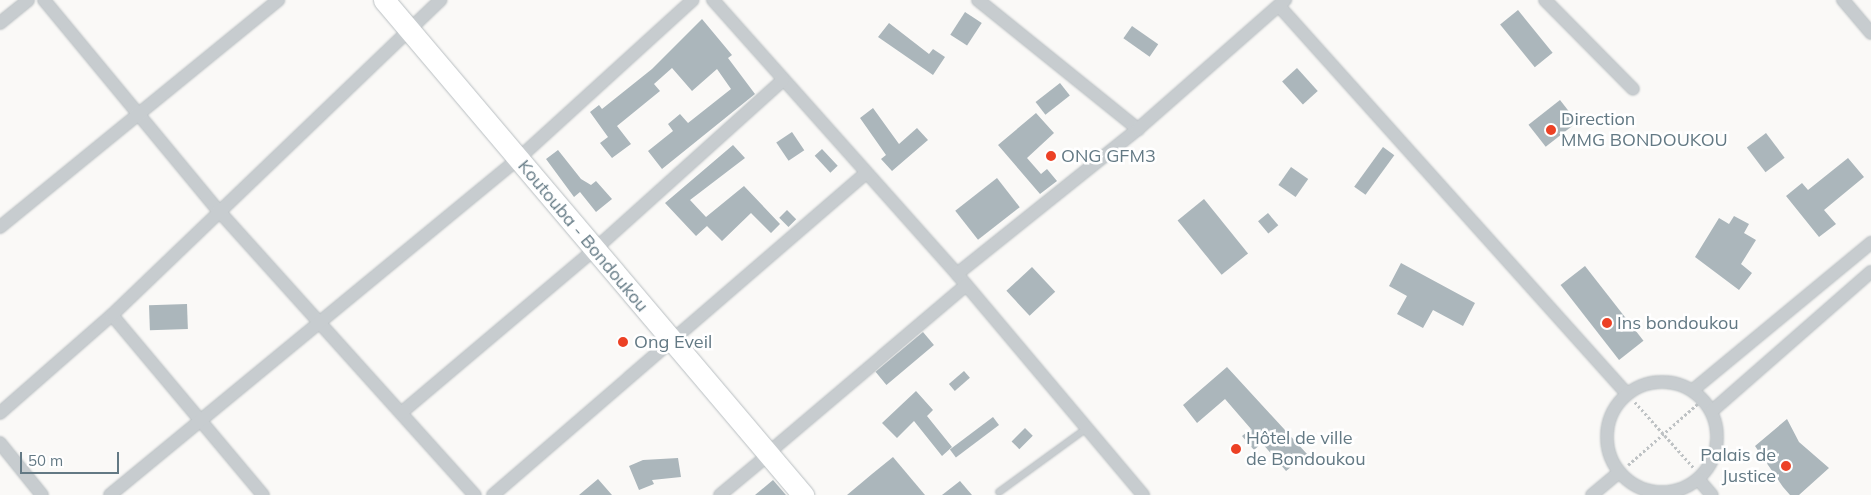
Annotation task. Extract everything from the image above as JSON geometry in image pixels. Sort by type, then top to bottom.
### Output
[{"type":"main road","name":"Koutouba - Bondoukou","points":[[384,0],[593,251],[803,495]]},
{"type":"street","points":[[0,23],[28,0]]},
{"type":"street","points":[[44,0],[139,112],[218,210],[475,495]]},
{"type":"street","points":[[0,227],[278,0]]},
{"type":"street","points":[[0,412],[112,315],[218,210],[440,0]]},
{"type":"street","points":[[110,495],[204,420],[318,323],[518,159],[693,0]]},
{"type":"street","points":[[713,0],[957,274],[1143,495]]},
{"type":"street","points":[[978,0],[1138,129]]},
{"type":"street","points":[[1545,0],[1633,89]]},
{"type":"street","points":[[1843,0],[1871,33]]},
{"type":"street","points":[[957,274],[1138,129],[1282,3],[1627,394]]},
{"type":"street","points":[[401,413],[593,251],[783,80]]},
{"type":"street","points":[[493,495],[670,340],[866,173]]},
{"type":"street","points":[[1698,395],[1823,283],[1871,243]]},
{"type":"street","points":[[1712,411],[1871,272]]},
{"type":"street","points":[[1823,283],[1839,299]]},
{"type":"street","points":[[720,495],[966,285]]},
{"type":"street","points":[[112,315],[204,420],[263,495]]},
{"type":"street","points":[[1660,381],[1698,395],[1712,411],[1717,432],[1715,454],[1698,479],[1686,487],[1657,492],[1643,488],[1619,472],[1607,446],[1607,431],[1617,404],[1627,394],[1660,381]]},
{"type":"street","points":[[0,443],[42,495]]},
{"type":"street","points":[[1592,495],[1619,472]]},
{"type":"street","points":[[1698,479],[1712,495]]},
{"type":"lane","points":[[999,492],[1086,428]]},
{"type":"path","points":[[1627,394],[1698,479]]},
{"type":"path","points":[[1619,472],[1664,436],[1698,395]]},
{"type":"building","points":[[1518,10],[1553,53],[1535,67],[1500,24]]},
{"type":"building","points":[[965,12],[982,23],[967,46],[950,35]]},
{"type":"building","points":[[702,19],[732,55],[728,58],[755,94],[662,169],[648,151],[673,131],[668,124],[680,114],[688,123],[731,89],[717,69],[692,91],[672,68],[654,84],[660,91],[617,126],[631,144],[612,158],[600,143],[608,137],[590,112],[599,105],[602,109],[652,69]]},
{"type":"building","points":[[889,23],[929,54],[933,49],[945,57],[933,75],[878,37]]},
{"type":"building","points":[[1132,26],[1158,44],[1150,57],[1123,38]]},
{"type":"building","points":[[1297,68],[1318,91],[1303,104],[1282,81]]},
{"type":"building","points":[[1060,83],[1070,96],[1045,115],[1036,102]]},
{"type":"building","points":[[1560,100],[1577,122],[1546,147],[1528,125]]},
{"type":"building","points":[[873,108],[899,144],[917,128],[928,140],[892,171],[881,159],[886,155],[860,118]]},
{"type":"building","points":[[1036,113],[1054,133],[1027,158],[1041,174],[1047,169],[1057,181],[1040,194],[998,145]]},
{"type":"building","points":[[792,132],[804,150],[789,161],[776,143]]},
{"type":"building","points":[[1766,133],[1785,158],[1765,172],[1747,147]]},
{"type":"building","points":[[733,145],[745,158],[690,200],[706,217],[744,186],[780,224],[771,233],[751,213],[722,241],[707,226],[696,236],[665,203]]},
{"type":"building","points":[[1383,147],[1394,155],[1366,195],[1354,187]]},
{"type":"building","points":[[822,149],[838,166],[830,173],[815,156]]},
{"type":"building","points":[[558,150],[581,179],[591,185],[596,181],[612,199],[596,212],[580,192],[574,197],[546,159]]},
{"type":"building","points":[[1848,158],[1864,177],[1824,210],[1836,224],[1819,237],[1786,196],[1802,183],[1808,190]]},
{"type":"building","points":[[1291,167],[1308,179],[1296,197],[1278,185]]},
{"type":"building","points":[[997,178],[1020,207],[978,240],[955,211]]},
{"type":"building","points":[[1204,199],[1248,253],[1222,275],[1178,220]]},
{"type":"building","points":[[787,210],[796,219],[788,227],[779,218]]},
{"type":"building","points":[[1268,213],[1278,225],[1268,234],[1258,221]]},
{"type":"building","points":[[1734,216],[1749,224],[1744,233],[1756,240],[1741,264],[1752,273],[1739,290],[1695,257],[1719,218],[1729,224]]},
{"type":"building","points":[[1401,263],[1475,303],[1463,326],[1433,310],[1423,328],[1397,314],[1407,296],[1389,286]]},
{"type":"building","points":[[1585,266],[1643,341],[1619,360],[1561,285]]},
{"type":"building","points":[[1032,267],[1055,292],[1030,316],[1006,291]]},
{"type":"building","points":[[187,304],[188,329],[150,330],[149,305]]},
{"type":"building","points":[[923,332],[934,345],[886,385],[876,372]]},
{"type":"building","points":[[1227,367],[1307,454],[1286,471],[1262,443],[1254,450],[1242,436],[1251,429],[1225,399],[1197,423],[1183,405]]},
{"type":"building","points":[[964,371],[970,378],[955,391],[949,384]]},
{"type":"building","points":[[916,391],[933,410],[927,416],[952,447],[942,456],[914,421],[897,438],[882,423]]},
{"type":"building","points":[[993,417],[999,425],[956,457],[950,449]]},
{"type":"building","points":[[1787,419],[1799,442],[1829,468],[1799,495],[1790,495],[1755,446]]},
{"type":"building","points":[[1025,428],[1033,436],[1019,449],[1012,441]]},
{"type":"building","points":[[893,457],[925,495],[847,495],[872,474]]},
{"type":"building","points":[[678,458],[681,477],[652,480],[654,484],[639,490],[629,466],[643,460]]},
{"type":"building","points":[[598,479],[612,495],[579,495]]},
{"type":"building","points":[[773,480],[786,495],[755,495]]},
{"type":"building","points":[[960,481],[972,495],[942,495]]},
{"type":"place","name":"Direction MMG BONDOUKOU","points":[[1551,130]]},
{"type":"place","name":"ONG GFM3","points":[[1051,156]]},
{"type":"place","name":"Ins bondoukou","points":[[1607,323]]},
{"type":"place","name":"Ong Eveil","points":[[623,342]]},
{"type":"place","name":"Hôtel de ville de Bondoukou","points":[[1236,449]]},
{"type":"place","name":"Palais de Justice","points":[[1786,466]]}]
